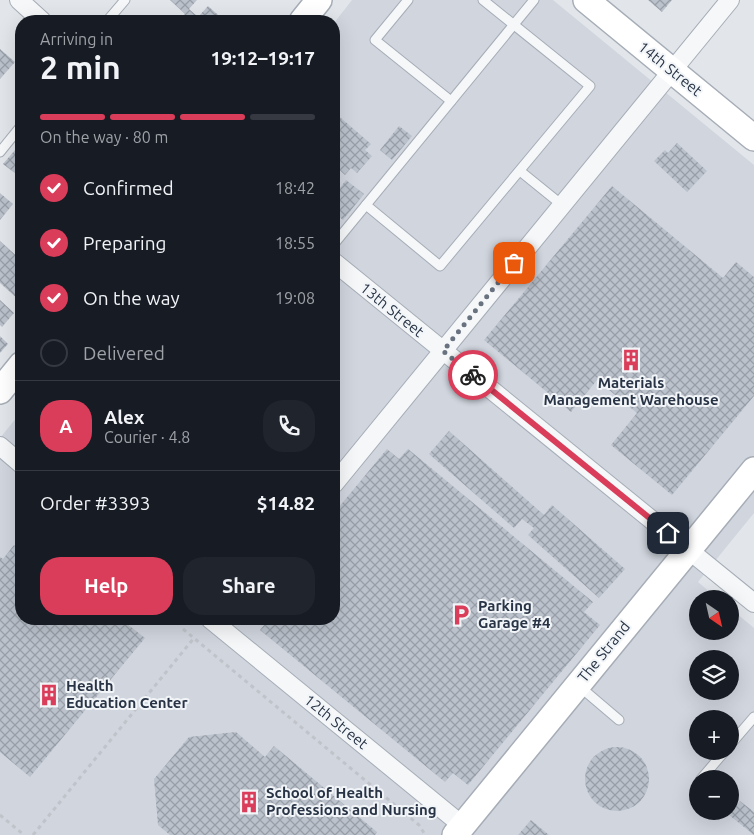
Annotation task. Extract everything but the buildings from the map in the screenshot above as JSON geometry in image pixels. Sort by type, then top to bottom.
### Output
[{"type":"street","points":[[19,0],[35,15]]},
{"type":"street","points":[[307,15],[319,0]]},
{"type":"street","name":"14th Street","points":[[586,0],[754,138]]},
{"type":"street","points":[[340,477],[730,0]]},
{"type":"street","name":"13th Street","points":[[340,267],[754,603]]},
{"type":"street","points":[[0,391],[15,372]]},
{"type":"street","points":[[0,446],[15,459]]},
{"type":"street","name":"The Strand","points":[[459,830],[754,470]]},
{"type":"street","name":"12th Street","points":[[222,625],[459,830]]},
{"type":"lane","points":[[112,15],[125,0]]},
{"type":"lane","points":[[408,0],[375,40],[451,101]]},
{"type":"lane","points":[[366,206],[440,266],[590,86],[483,0]]},
{"type":"lane","points":[[340,237],[534,0]]},
{"type":"lane","points":[[0,152],[15,133]]},
{"type":"lane","points":[[520,171],[562,205]]},
{"type":"lane","points":[[577,685],[619,720]]},
{"type":"lane","points":[[739,734],[754,717]]},
{"type":"lane","points":[[708,770],[717,760]]},
{"type":"path","points":[[183,629],[419,825],[424,833],[422,835]]},
{"type":"path","points":[[33,835],[194,638]]},
{"type":"path","points":[[0,822],[2,817],[24,835]]},
{"type":"shaded area","points":[[352,0],[553,0],[754,165],[754,513],[698,582],[707,590],[689,590],[689,640],[739,640],[739,616],[754,628],[754,835],[0,835],[0,438],[15,419],[15,625],[340,625],[340,15]]},
{"type":"way so far","points":[[473,375],[443,351],[514,263]]},
{"type":"place","name":"Materials Management Warehouse","points":[[631,360]]},
{"type":"place","name":"Parking Garage #4","points":[[461,615]]},
{"type":"place","name":"Health Education Center","points":[[49,695]]},
{"type":"place","name":"School of Health Professions and Nursing","points":[[249,802]]},
{"type":"route","points":[[473,375],[668,533]]}]
